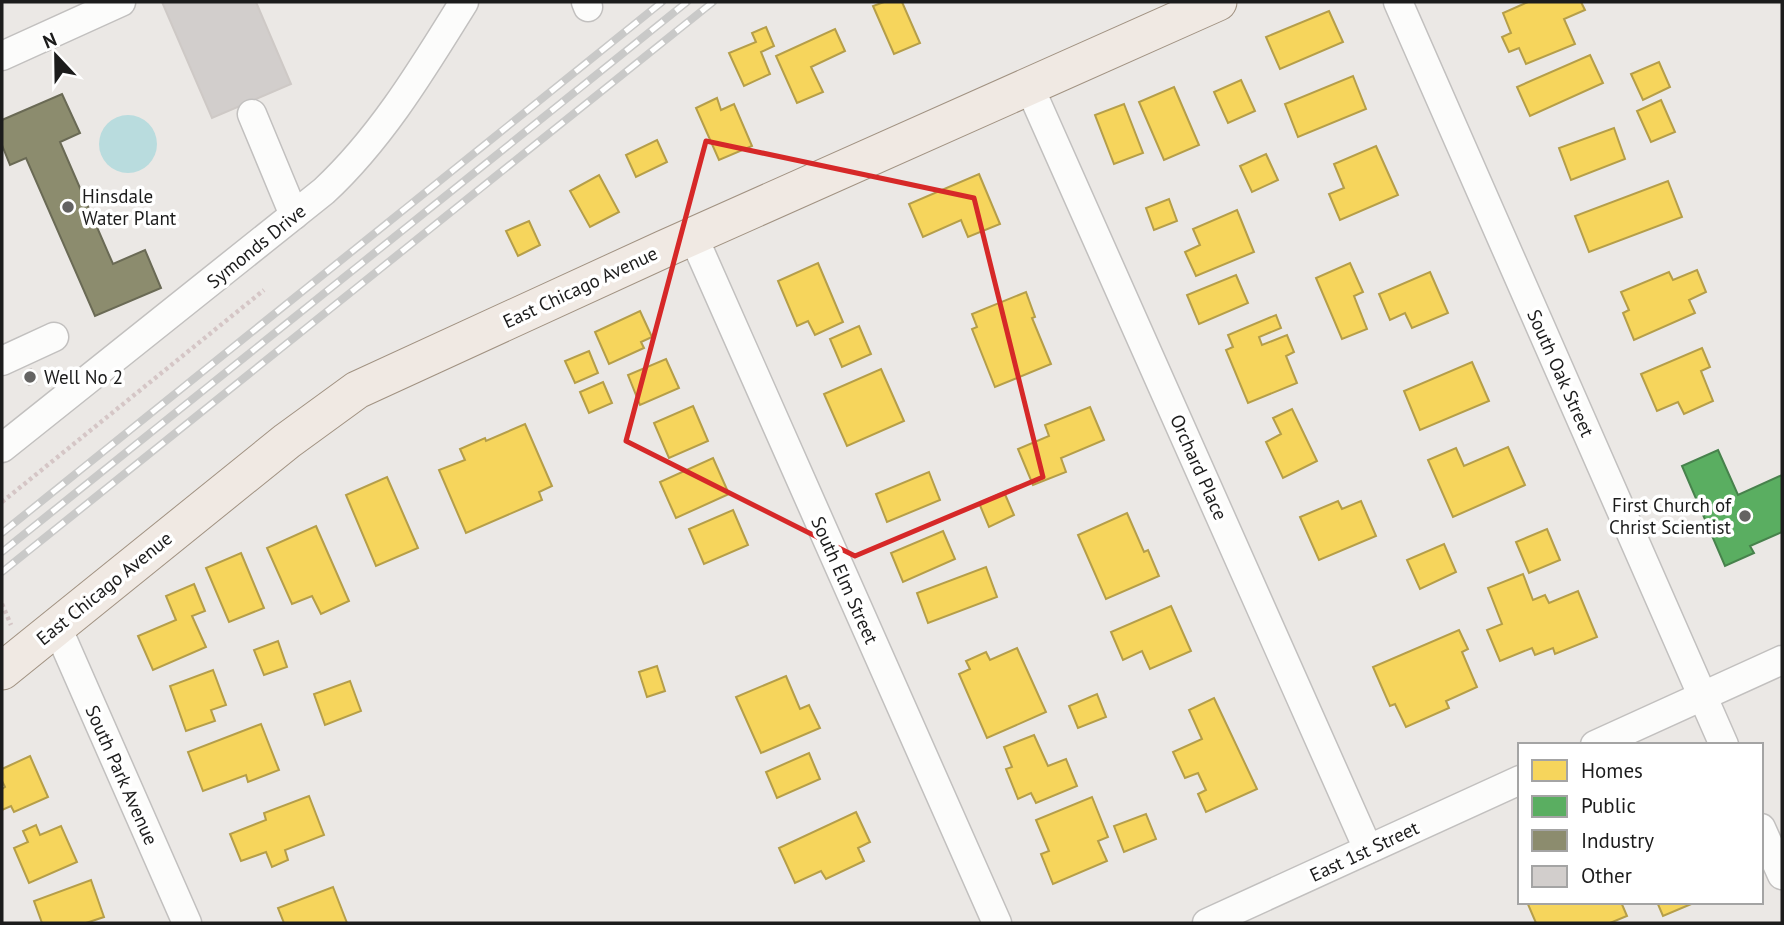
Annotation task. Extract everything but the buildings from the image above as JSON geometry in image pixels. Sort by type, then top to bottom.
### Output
[{"type":"main road","name":"East Chicago Avenue","points":[[2,671],[287,441],[357,390],[693,236],[1218,2]]},
{"type":"street","points":[[2,56],[121,2]]},
{"type":"street","name":"Symonds Drive","points":[[2,448],[353,164],[382,128],[464,2]]},
{"type":"street","name":"South Oak Street","points":[[1398,2],[1723,743]]},
{"type":"street","name":"Orchard Place","points":[[1029,86],[1368,849]]},
{"type":"street","points":[[252,114],[293,215]]},
{"type":"street","name":"South Elm Street","points":[[693,236],[997,923]]},
{"type":"street","points":[[2,361],[54,337]]},
{"type":"street","name":"South Park Avenue","points":[[57,627],[187,923]]},
{"type":"street","points":[[1599,743],[1782,660]]},
{"type":"street","name":"East 1st Street","points":[[1207,923],[1518,781]]},
{"type":"street","points":[[1763,832],[1782,875]]},
{"type":"path","points":[[2,502],[264,290]]},
{"type":"path","points":[[2,604],[14,631]]},
{"type":"highlighted area","points":[[706,141],[974,198],[1043,477],[855,556],[626,441]]},
{"type":"water","points":[[128,115],[139,117],[152,128],[157,144],[155,155],[144,168],[128,173],[117,171],[104,160],[99,144],[101,133],[112,120]]},
{"type":"railway","points":[[2,533],[662,2]]},
{"type":"railway","points":[[2,552],[687,2]]},
{"type":"railway","points":[[2,572],[713,2]]},
{"type":"place","name":"Hinsdale Water Plant","points":[[68,207]]},
{"type":"place","name":"Well No 2","points":[[30,377]]},
{"type":"place","name":"First Church of Christ Scientist","points":[[1745,516]]}]
